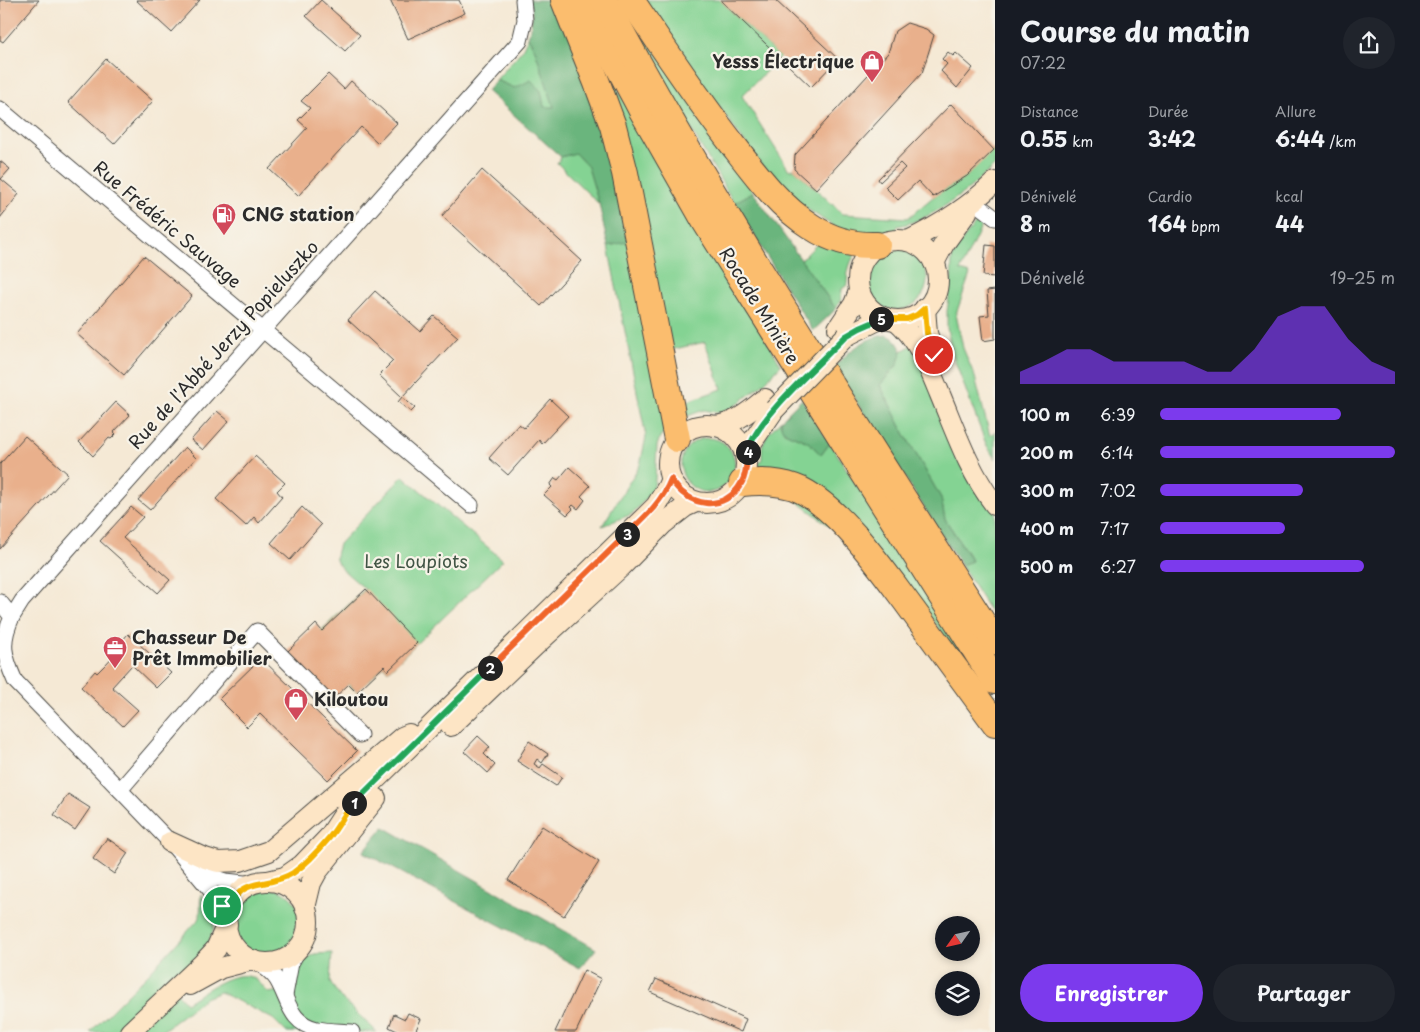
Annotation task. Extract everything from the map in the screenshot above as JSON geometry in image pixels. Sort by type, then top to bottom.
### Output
[{"type":"highway","points":[[564,0],[597,82],[620,154],[677,439]]},
{"type":"highway","name":"Rocade Minière","points":[[582,0],[706,223],[995,681]]},
{"type":"highway","name":"Rocade Minière","points":[[604,0],[724,211],[995,642]]},
{"type":"highway","points":[[631,0],[685,80],[726,136],[779,201],[805,223],[827,236],[861,246],[877,245]]},
{"type":"highway","points":[[744,472],[763,481],[792,486],[802,490],[822,504],[863,545],[995,723]]},
{"type":"main road","points":[[934,263],[944,244],[974,202],[995,182]]},
{"type":"main road","points":[[908,241],[932,229],[974,202]]},
{"type":"main road","points":[[842,332],[876,321],[891,319],[907,319],[917,315],[925,308],[933,299],[938,275],[934,263],[923,249],[908,241],[896,239],[877,245],[864,257],[859,268],[857,279],[859,291],[865,302],[874,312],[891,319],[908,329],[919,348],[967,459],[995,505]]},
{"type":"main road","points":[[770,404],[750,445],[744,472],[734,494],[722,501],[710,504],[696,502],[681,493],[671,479],[668,462],[669,454],[677,439],[694,427],[730,424],[770,404],[842,332],[859,291]]},
{"type":"main road","points":[[925,308],[927,333],[934,355],[974,452],[995,487]]},
{"type":"main road","points":[[715,426],[733,434],[739,441],[744,449],[744,472]]},
{"type":"main road","points":[[130,1032],[216,949],[235,897],[243,890],[285,877],[302,865],[329,838],[346,811],[362,793],[656,506],[671,479]]},
{"type":"main road","points":[[306,908],[311,883],[317,872],[350,832],[371,802],[622,566],[663,524],[684,507],[696,502]]},
{"type":"main road","points":[[170,842],[204,858],[218,862],[240,862],[269,851],[402,737],[432,725]]},
{"type":"main road","points":[[168,996],[221,968],[254,961],[272,963],[293,954],[299,949],[308,929],[306,908],[300,897],[291,889],[280,884],[261,883]]},
{"type":"main road","points":[[227,921],[232,942],[244,955],[254,961]]},
{"type":"street","name":"Rue de l'Abbé Jerzy Popieluszko","points":[[227,921],[222,906],[197,872],[15,681],[4,655],[5,630],[22,601],[520,41],[524,20],[523,0]]},
{"type":"street","name":"Rue Frédéric Sauvage","points":[[0,109],[471,505]]},
{"type":"street","points":[[974,202],[995,218]]},
{"type":"street","points":[[0,602],[12,617]]},
{"type":"street","points":[[120,790],[257,631],[360,735]]},
{"type":"street","points":[[197,872],[226,881],[261,883]]},
{"type":"street","points":[[285,995],[291,963],[299,949]]},
{"type":"street","points":[[254,961],[276,978],[291,1012],[299,1020],[315,1029],[352,1032]]},
{"type":"green space","points":[[529,0],[555,0],[588,71],[631,241],[608,246],[599,204],[588,167],[575,153],[561,157],[487,91],[496,80],[515,88],[531,80],[541,91],[544,107],[554,107],[535,50],[528,37],[532,18]]},
{"type":"green space","points":[[642,0],[720,0],[780,57],[742,96],[789,170],[794,169],[843,214],[908,218],[933,197],[967,176],[995,148],[995,165],[963,193],[924,217],[898,226],[895,231],[854,240],[779,190]]},
{"type":"green space","points":[[642,31],[753,192],[734,203],[636,35]]},
{"type":"green space","points":[[528,37],[535,50],[555,107],[544,108],[541,91],[515,88],[496,80],[522,50]]},
{"type":"green space","points":[[611,78],[781,365],[763,384],[731,409],[720,413],[704,410],[682,418],[679,404],[722,389],[705,342],[666,351],[606,81]]},
{"type":"green space","points":[[575,153],[588,167],[599,204],[557,163],[561,157]]},
{"type":"green space","points":[[753,192],[836,309],[813,331],[734,203]]},
{"type":"green space","points":[[984,221],[960,271],[970,274],[956,314],[963,348],[975,377],[990,436],[995,431],[995,459],[986,444],[953,356],[947,328],[952,258],[956,248],[975,224]]},
{"type":"green space","points":[[821,240],[855,254],[847,276],[847,285],[842,289],[841,299],[836,309],[801,260]]},
{"type":"green space","points":[[631,241],[666,429],[660,437],[657,446],[653,491],[632,514],[602,526],[640,465],[646,437],[608,246]]},
{"type":"green space","points":[[896,248],[908,251],[918,257],[924,267],[927,279],[924,291],[918,301],[908,307],[896,310],[884,307],[874,301],[868,291],[865,279],[868,267],[874,257],[884,251]]},
{"type":"green space","points":[[887,335],[896,341],[902,351],[897,365],[880,385],[904,433],[941,498],[945,519],[972,561],[961,565],[834,367],[864,342]]},
{"type":"green space","points":[[912,345],[995,509],[995,619],[961,565],[972,560],[945,519],[941,498],[904,433],[880,385],[897,365],[902,351]]},
{"type":"green space","points":[[802,399],[830,443],[821,455],[805,440],[782,429],[782,419]]},
{"type":"green space","points":[[782,419],[780,423],[784,432],[808,442],[821,455],[830,443],[995,702],[904,582],[757,471],[757,465],[762,459],[762,447],[767,435]]},
{"type":"green space","points":[[708,438],[718,440],[727,446],[733,455],[735,465],[733,475],[727,484],[718,490],[708,492],[698,490],[689,484],[683,475],[681,465],[683,455],[689,446],[698,440]]},
{"type":"green space","name":"Les Loupiots","points":[[403,476],[503,560],[388,671],[384,666],[357,692],[348,684],[333,699],[292,658],[365,589],[338,564],[336,556],[339,544]]},
{"type":"green space","points":[[384,827],[596,949],[580,968],[363,852]]},
{"type":"green space","points":[[267,888],[280,891],[291,898],[298,909],[301,922],[298,935],[291,946],[280,953],[267,956],[254,953],[243,946],[236,935],[233,922],[236,909],[243,898],[254,891]]},
{"type":"green space","points":[[201,894],[214,915],[210,938],[206,947],[199,955],[169,984],[186,1003],[219,983],[238,976],[247,976],[255,979],[269,993],[296,987],[300,964],[314,954],[332,953],[330,982],[340,997],[377,1032],[286,1032],[273,1019],[220,992],[205,998],[161,1032],[90,1032],[200,918]]},
{"type":"building","points":[[0,0],[39,0],[3,42],[0,40]]},
{"type":"building","points":[[136,0],[200,0],[171,32]]},
{"type":"building","points":[[321,0],[360,35],[345,51],[306,16]]},
{"type":"building","points":[[390,0],[459,0],[465,13],[408,39]]},
{"type":"building","points":[[720,0],[775,0],[838,59],[811,87]]},
{"type":"building","points":[[907,23],[926,29],[934,35],[922,73],[816,189],[794,169],[795,155],[888,53],[895,31]]},
{"type":"building","points":[[948,52],[953,56],[956,53],[973,68],[957,88],[941,71],[947,64],[942,59]]},
{"type":"building","points":[[106,59],[153,101],[114,144],[68,102]]},
{"type":"building","points":[[328,74],[344,89],[351,81],[397,123],[378,143],[361,127],[298,196],[269,169],[307,128],[298,120],[310,108],[301,101]]},
{"type":"building","points":[[951,104],[994,150],[967,176],[933,197],[918,181],[898,200],[885,187],[905,168],[900,163],[880,182],[878,179]]},
{"type":"building","points":[[0,161],[10,169],[1,179],[19,194],[0,218]]},
{"type":"building","points":[[482,170],[582,261],[541,306],[442,216]]},
{"type":"building","points":[[986,245],[995,246],[995,277],[983,276]]},
{"type":"building","points":[[144,256],[192,296],[124,375],[77,334]]},
{"type":"building","points":[[995,290],[995,339],[983,341],[980,316],[989,315],[987,291]]},
{"type":"building","points":[[375,291],[420,331],[434,316],[458,337],[402,397],[379,375],[393,361],[348,320]]},
{"type":"building","points":[[402,397],[415,408],[411,412],[398,402]]},
{"type":"building","points":[[550,399],[568,416],[542,444],[539,440],[508,475],[489,458],[519,424],[524,428]]},
{"type":"building","points":[[116,402],[130,415],[114,432],[116,434],[111,439],[109,438],[93,456],[79,442]]},
{"type":"building","points":[[217,411],[229,421],[203,450],[191,440]]},
{"type":"building","points":[[25,436],[68,474],[0,549],[0,464]]},
{"type":"building","points":[[185,447],[196,458],[150,510],[138,500]]},
{"type":"building","points":[[255,456],[285,483],[277,491],[282,497],[259,523],[254,517],[246,526],[216,499]]},
{"type":"building","points":[[569,467],[590,486],[581,496],[585,500],[578,509],[573,505],[571,507],[573,509],[567,515],[544,495],[552,487],[550,485],[555,478],[558,480]]},
{"type":"building","points":[[131,507],[143,517],[123,538],[170,580],[158,593],[100,541]]},
{"type":"building","points":[[302,507],[321,525],[290,560],[271,543]]},
{"type":"building","points":[[366,589],[417,643],[388,671],[384,666],[357,692],[349,684],[333,699],[292,658],[294,657],[288,651],[316,624],[322,631]]},
{"type":"building","points":[[128,634],[171,673],[156,688],[132,665],[112,687],[138,710],[123,726],[81,687],[95,671],[97,673],[117,652],[114,650]]},
{"type":"building","name":"Kiloutou","points":[[261,658],[357,751],[328,780],[260,714],[247,727],[219,699]]},
{"type":"building","points":[[478,736],[490,747],[484,754],[495,765],[488,773],[464,751]]},
{"type":"building","points":[[529,741],[548,754],[542,763],[537,759],[534,764],[540,768],[543,764],[562,777],[556,786],[517,761]]},
{"type":"building","points":[[68,794],[90,808],[75,830],[54,815]]},
{"type":"building","points":[[542,826],[599,862],[564,916],[508,880]]},
{"type":"building","points":[[107,838],[128,853],[114,874],[93,859]]},
{"type":"building","points":[[584,970],[601,979],[576,1032],[555,1032]]},
{"type":"building","points":[[656,979],[746,1019],[741,1032],[650,992]]},
{"type":"building","points":[[408,1013],[421,1019],[415,1032],[399,1032],[389,1027],[394,1014],[405,1019]]},
{"type":"place","name":"Yesss Électrique","points":[[872,83]]},
{"type":"place","name":"CNG station","points":[[224,236]]},
{"type":"place","name":"Chasseur De Prêt Immobilier","points":[[115,669]]},
{"type":"place","name":"Kiloutou","points":[[296,721]]},
{"type":"route","points":[[222,906],[227,917],[235,897],[243,890],[253,884],[285,877],[302,865],[329,838],[346,811],[362,793],[656,506],[671,479],[681,493],[696,502],[710,504],[722,501],[734,494],[742,484],[745,476],[746,460],[750,445],[765,421],[846,336],[860,328],[886,318],[896,320],[907,319],[917,315],[925,308],[927,333],[934,355]]}]
